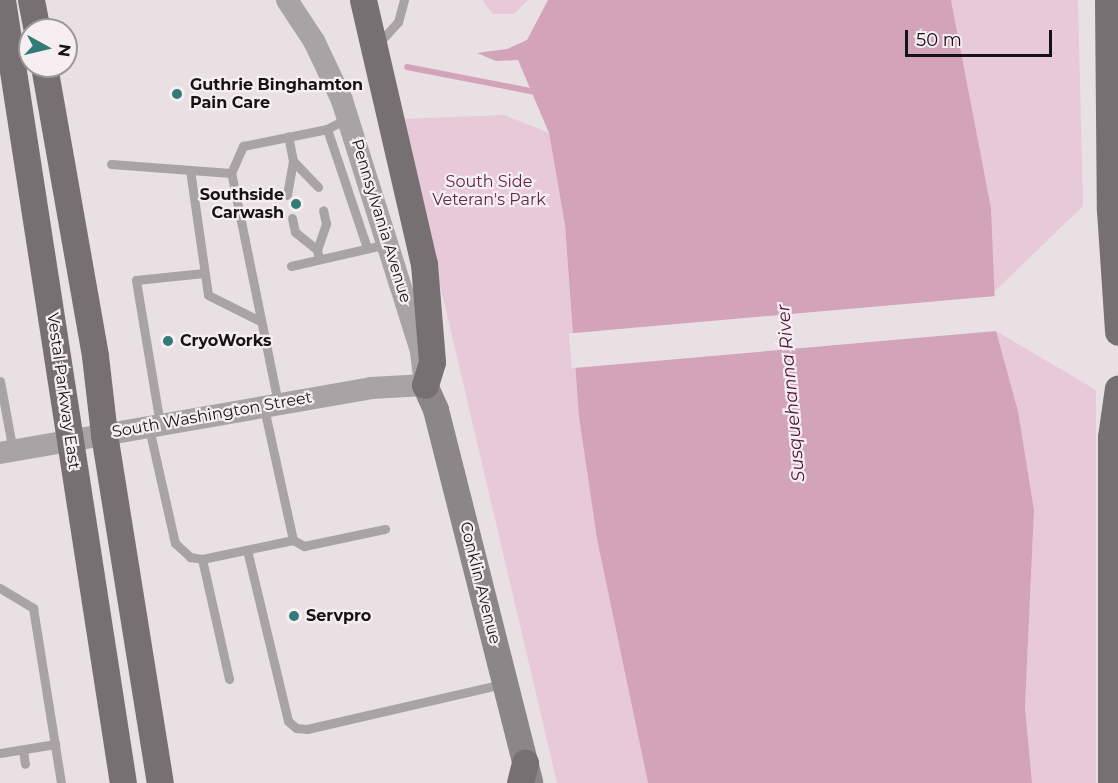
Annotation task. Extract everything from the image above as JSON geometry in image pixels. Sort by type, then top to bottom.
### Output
[{"type":"main road","name":"Vestal Parkway East","points":[[2,0],[123,783]]},
{"type":"main road","points":[[31,0],[35,18]]},
{"type":"main road","points":[[363,0],[425,273],[432,362],[425,385]]},
{"type":"main road","points":[[1108,12],[1110,210],[1118,332]]},
{"type":"main road","points":[[46,78],[95,356],[104,434],[160,783]]},
{"type":"main road","points":[[0,126],[21,154],[31,177]]},
{"type":"main road","name":"Conklin Avenue","points":[[425,385],[436,410],[505,683],[525,776]]},
{"type":"main road","points":[[1111,783],[1111,437],[1118,388]]},
{"type":"street","name":"Pennsylvania Avenue","points":[[287,0],[314,41],[348,118],[377,246],[421,351],[425,385]]},
{"type":"street","name":"South Washington Street","points":[[7,452],[371,388],[425,385]]},
{"type":"lane","points":[[374,48],[398,22],[404,0]]},
{"type":"lane","points":[[293,540],[258,320],[231,172],[243,146],[327,129],[348,118]]},
{"type":"lane","points":[[291,266],[318,254],[377,246],[327,129]]},
{"type":"lane","points":[[286,195],[293,160],[288,136]]},
{"type":"lane","points":[[293,160],[318,188]]},
{"type":"lane","points":[[111,164],[231,172]]},
{"type":"lane","points":[[190,170],[208,295],[258,320]]},
{"type":"lane","points":[[318,254],[326,224],[323,210]]},
{"type":"lane","points":[[292,218],[295,232],[318,254]]},
{"type":"lane","points":[[204,273],[136,280],[154,425],[175,543],[190,556],[202,560],[293,540],[304,546],[385,529]]},
{"type":"lane","points":[[0,381],[7,452]]},
{"type":"lane","points":[[247,550],[288,721],[296,728],[307,729],[505,683]]},
{"type":"lane","points":[[202,560],[229,678]]},
{"type":"lane","points":[[0,588],[33,608],[61,783]]},
{"type":"lane","points":[[0,753],[55,744]]},
{"type":"lane","points":[[23,750],[26,764]]},
{"type":"green space","points":[[482,0],[528,0],[514,14],[493,14]]},
{"type":"green space","points":[[951,0],[1078,0],[1083,206],[993,293],[991,208]]},
{"type":"green space","name":"South Side Veteran's Park","points":[[504,115],[549,133],[565,225],[579,417],[597,539],[648,783],[557,783],[401,119]]},
{"type":"green space","points":[[996,331],[1096,390],[1096,783],[1032,783],[1025,707],[1034,510],[1018,411]]},
{"type":"water","name":"Susquehanna River","points":[[548,0],[951,0],[991,208],[996,331],[1018,411],[1034,510],[1025,707],[1032,783],[648,783],[597,539],[579,417],[565,225],[549,133],[518,60],[496,61],[477,53],[507,49],[527,40]]},
{"type":"pier","points":[[996,296],[999,331],[572,368],[569,333]]},
{"type":"waterway","points":[[407,67],[536,92]]},
{"type":"place","name":"Guthrie Binghamton Pain Care","points":[[177,94]]},
{"type":"place","name":"Southside Carwash","points":[[296,204]]},
{"type":"place","name":"CryoWorks","points":[[168,341]]},
{"type":"place","name":"Servpro","points":[[294,616]]}]
